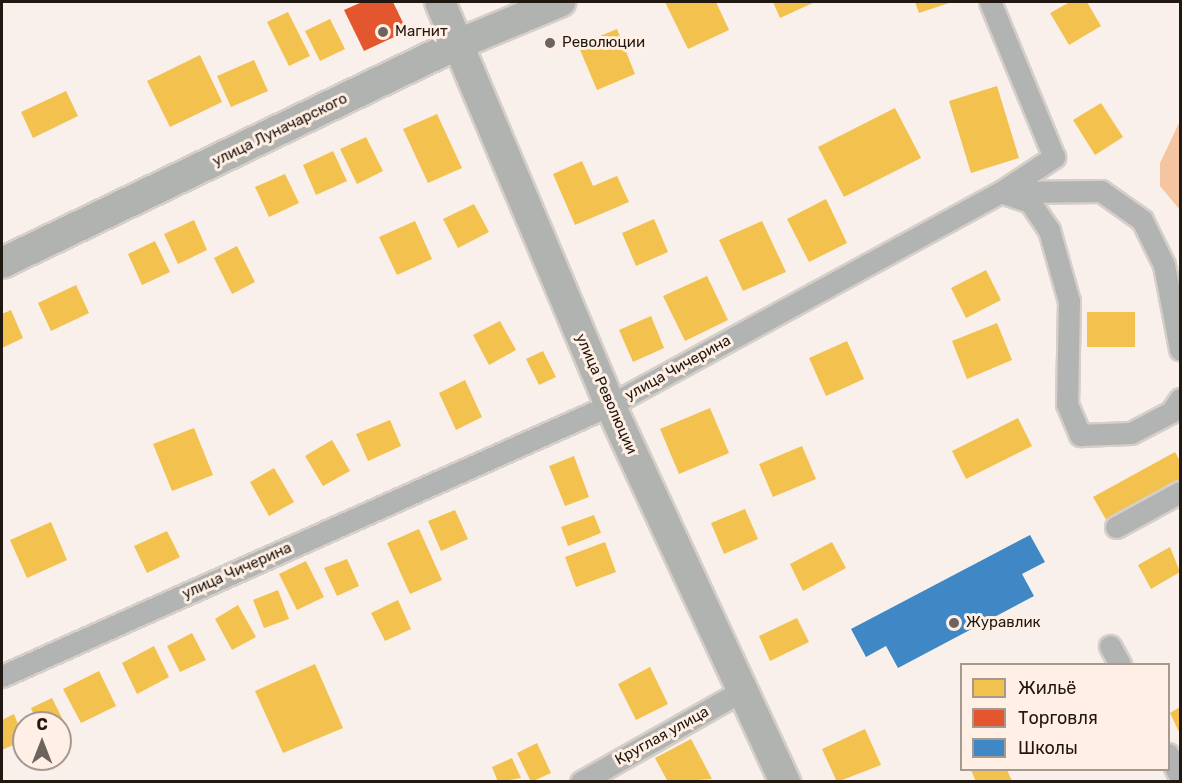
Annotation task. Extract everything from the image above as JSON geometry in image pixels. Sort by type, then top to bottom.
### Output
[{"type":"street","name":"улица Революции","points":[[440,2],[456,45],[610,405],[785,782]]},
{"type":"street","name":"улица Луначарского","points":[[2,263],[456,45],[560,2]]},
{"type":"street","name":"улица Чичерина","points":[[2,676],[610,405],[1001,192],[1054,157],[990,2]]},
{"type":"street","points":[[1001,192],[1101,191],[1142,220],[1164,265],[1180,349]]},
{"type":"street","points":[[1001,192],[1030,202],[1049,230],[1069,301],[1067,404],[1080,435],[1131,433],[1171,412],[1180,399]]},
{"type":"street","points":[[1116,527],[1180,492]]},
{"type":"street","points":[[1110,646],[1119,663]]},
{"type":"street","name":"Круглая улица","points":[[581,782],[742,690]]},
{"type":"street","points":[[1170,758],[1180,777]]},
{"type":"shaded area","points":[[1180,121],[1180,210],[1160,186],[1160,163]]},
{"type":"building: Жильё","points":[[665,2],[716,2],[729,30],[688,49]]},
{"type":"building: Жильё","points":[[773,2],[815,2],[780,18]]},
{"type":"building: Жильё","points":[[915,2],[952,2],[919,13]]},
{"type":"building: Жильё","points":[[1070,2],[1087,2],[1101,26],[1069,45],[1050,13]]},
{"type":"building: Жильё","points":[[288,12],[310,56],[289,66],[267,22]]},
{"type":"building: Жильё","points":[[330,19],[345,49],[320,61],[305,31]]},
{"type":"building: Жильё","points":[[617,29],[635,74],[597,90],[578,45]]},
{"type":"building: Жильё","points":[[200,55],[222,102],[170,127],[147,81]]},
{"type":"building: Жильё","points":[[254,60],[268,91],[231,107],[217,76]]},
{"type":"building: Жильё","points":[[997,86],[1019,158],[971,173],[949,101]]},
{"type":"building: Жильё","points":[[66,91],[78,116],[33,138],[21,112]]},
{"type":"building: Жильё","points":[[1101,103],[1123,137],[1095,155],[1073,120]]},
{"type":"building: Жильё","points":[[895,108],[921,158],[844,197],[818,147]]},
{"type":"building: Жильё","points":[[437,114],[462,168],[428,183],[403,129]]},
{"type":"building: Жильё","points":[[366,137],[383,171],[357,184],[340,149]]},
{"type":"building: Жильё","points":[[333,151],[347,181],[316,195],[303,165]]},
{"type":"building: Жильё","points":[[582,161],[593,186],[617,176],[629,202],[575,225],[553,174]]},
{"type":"building: Жильё","points":[[285,174],[299,203],[269,217],[255,187]]},
{"type":"building: Жильё","points":[[826,199],[847,243],[809,262],[787,219]]},
{"type":"building: Жильё","points":[[474,204],[489,232],[458,248],[443,219]]},
{"type":"building: Жильё","points":[[654,219],[668,252],[636,266],[622,233]]},
{"type":"building: Жильё","points":[[194,220],[207,250],[178,264],[164,234]]},
{"type":"building: Жильё","points":[[415,221],[432,259],[397,275],[379,237]]},
{"type":"building: Жильё","points":[[762,221],[786,272],[743,291],[719,240]]},
{"type":"building: Жильё","points":[[155,241],[170,272],[142,285],[128,254]]},
{"type":"building: Жильё","points":[[237,246],[255,282],[232,294],[214,258]]},
{"type":"building: Жильё","points":[[986,270],[1001,300],[966,318],[951,288]]},
{"type":"building: Жильё","points":[[707,276],[728,320],[685,341],[663,296]]},
{"type":"building: Жильё","points":[[76,285],[89,313],[51,331],[38,303]]},
{"type":"building: Жильё","points":[[11,310],[23,338],[2,348],[2,314]]},
{"type":"building: Жильё","points":[[1087,312],[1135,312],[1135,347],[1087,347]]},
{"type":"building: Жильё","points":[[651,316],[664,348],[633,362],[619,330]]},
{"type":"building: Жильё","points":[[500,321],[516,350],[489,365],[473,335]]},
{"type":"building: Жильё","points":[[997,323],[1012,360],[967,379],[952,341]]},
{"type":"building: Жильё","points":[[847,341],[864,379],[826,396],[809,358]]},
{"type":"building: Жильё","points":[[543,351],[556,377],[539,385],[526,359]]},
{"type":"building: Жильё","points":[[465,380],[482,417],[456,430],[439,393]]},
{"type":"building: Жильё","points":[[710,408],[729,453],[679,474],[660,429]]},
{"type":"building: Жильё","points":[[1018,418],[1032,446],[966,479],[952,451]]},
{"type":"building: Жильё","points":[[390,420],[401,446],[368,461],[356,434]]},
{"type":"building: Жильё","points":[[194,428],[213,475],[172,491],[153,444]]},
{"type":"building: Жильё","points":[[332,440],[350,471],[323,486],[305,456]]},
{"type":"building: Жильё","points":[[802,446],[816,479],[773,497],[759,464]]},
{"type":"building: Жильё","points":[[1175,452],[1180,461],[1180,483],[1108,523],[1093,497]]},
{"type":"building: Жильё","points":[[574,456],[589,497],[565,506],[549,466]]},
{"type":"building: Жильё","points":[[274,468],[294,502],[269,516],[250,482]]},
{"type":"building: Жильё","points":[[745,509],[758,539],[724,554],[711,523]]},
{"type":"building: Жильё","points":[[455,510],[468,539],[441,551],[428,521]]},
{"type":"building: Жильё","points":[[594,515],[601,533],[568,546],[561,527]]},
{"type":"building: Жильё","points":[[51,522],[67,560],[27,578],[10,540]]},
{"type":"building: Жильё","points":[[419,529],[442,580],[410,594],[387,543]]},
{"type":"building: Жильё","points":[[167,531],[180,557],[147,573],[134,546]]},
{"type":"building: Жильё","points":[[605,542],[616,572],[576,587],[565,557]]},
{"type":"building: Жильё","points":[[832,542],[846,568],[803,591],[790,564]]},
{"type":"building: Жильё","points":[[1170,547],[1180,572],[1151,589],[1138,565]]},
{"type":"building: Жильё","points":[[347,559],[359,586],[337,596],[324,568]]},
{"type":"building: Жильё","points":[[306,561],[324,597],[297,610],[279,574]]},
{"type":"building: Жильё","points":[[278,590],[289,619],[264,628],[253,600]]},
{"type":"building: Жильё","points":[[398,600],[411,629],[385,641],[371,613]]},
{"type":"building: Жильё","points":[[238,605],[256,637],[232,650],[215,619]]},
{"type":"building: Жильё","points":[[797,618],[809,642],[770,661],[759,636]]},
{"type":"building: Жильё","points":[[192,633],[206,660],[180,672],[167,646]]},
{"type":"building: Жильё","points":[[154,646],[169,677],[137,694],[122,663]]},
{"type":"building: Жильё","points":[[315,664],[343,728],[283,753],[255,691]]},
{"type":"building: Жильё","points":[[650,667],[668,704],[636,720],[618,684]]},
{"type":"building: Жильё","points":[[99,671],[116,706],[81,723],[63,689]]},
{"type":"building: Жильё","points":[[52,698],[58,711],[32,711],[31,708]]},
{"type":"building: Жильё","points":[[1180,707],[1180,734],[1170,713]]},
{"type":"building: Жильё","points":[[12,715],[12,745],[2,750],[2,720]]},
{"type":"building: Жильё","points":[[865,729],[881,765],[837,782],[822,749]]},
{"type":"building: Жильё","points":[[691,739],[712,779],[668,782],[655,758]]},
{"type":"building: Жильё","points":[[537,743],[551,773],[531,782],[517,753]]},
{"type":"building: Жильё","points":[[512,758],[521,778],[498,782],[492,767]]},
{"type":"building: Жильё","points":[[971,771],[1007,771],[1012,781],[976,782]]},
{"type":"building: Торговля","points":[[362,2],[393,2],[407,31],[364,51],[344,10]]},
{"type":"building: Школы","points":[[1030,535],[1045,562],[1022,574],[1034,596],[898,668],[886,646],[866,657],[851,629]]},
{"type":"place","name":"Магнит","points":[[383,32]]},
{"type":"place","name":"Революции","points":[[550,43]]},
{"type":"place","name":"Журавлик","points":[[954,623]]}]
